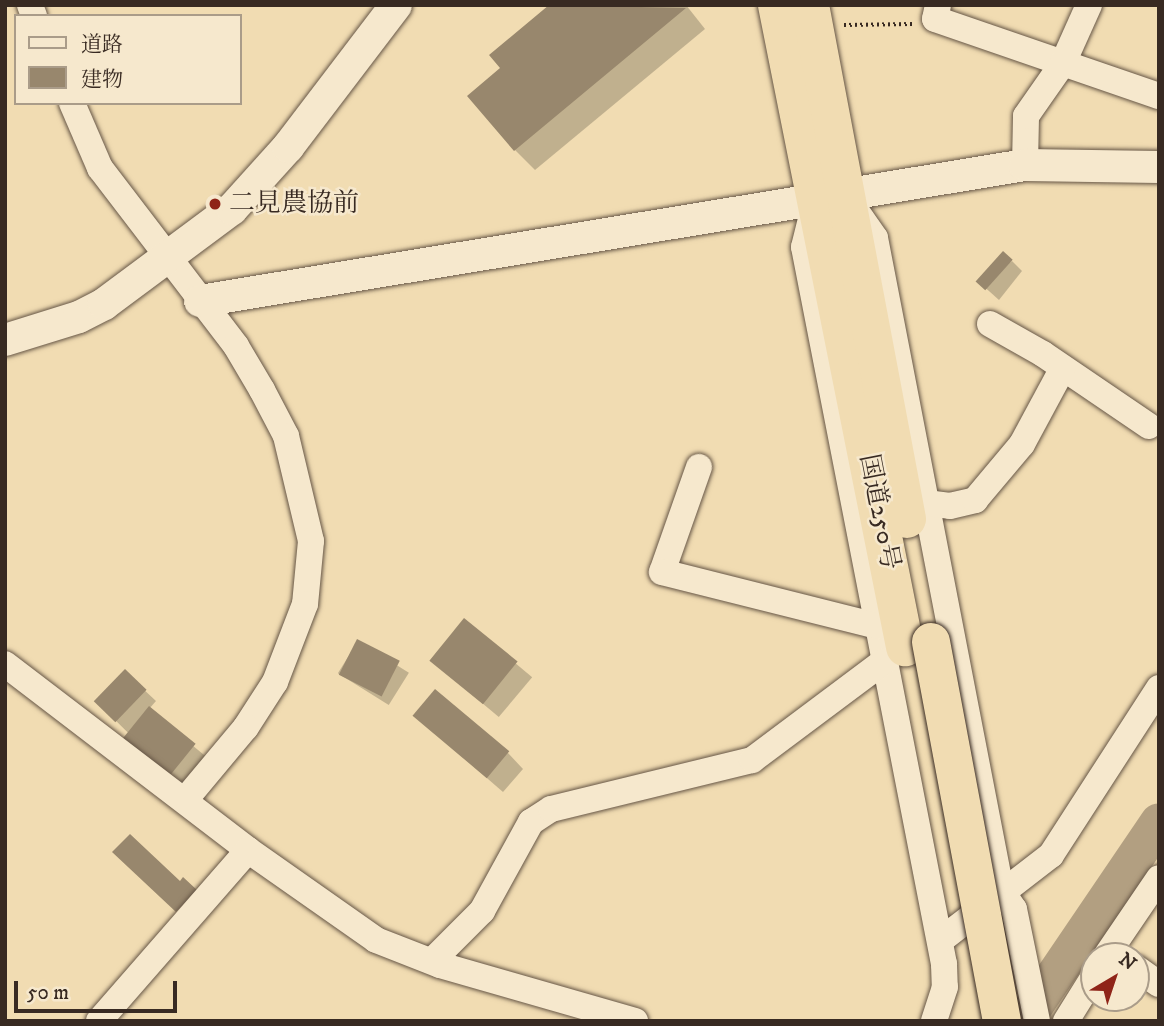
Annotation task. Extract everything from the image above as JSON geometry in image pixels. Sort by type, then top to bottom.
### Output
[{"type":"highway","name":"国道250号","points":[[777,5],[831,197]]},
{"type":"highway","name":"国道250号","points":[[812,17],[831,197],[899,644],[975,1021]]},
{"type":"highway","name":"国道250号","points":[[899,644],[1002,1021]]},
{"type":"street","points":[[5,340],[79,317],[167,259],[259,183],[396,5]]},
{"type":"street","points":[[1025,165],[1026,116],[1063,63],[1089,5]]},
{"type":"street","points":[[937,12],[1063,63],[1159,96]]},
{"type":"street","points":[[73,105],[100,167],[167,259],[236,346],[286,436],[311,541],[304,604],[275,682],[246,727],[185,800]]},
{"type":"street","points":[[200,301],[1025,165],[1159,167]]},
{"type":"street","points":[[831,197],[875,238],[926,503],[1008,900],[1037,1021]]},
{"type":"street","points":[[990,324],[1063,368],[1149,426]]},
{"type":"street","points":[[926,503],[950,506],[975,500],[1022,444],[1063,368]]},
{"type":"street","points":[[699,467],[663,572],[899,644]]},
{"type":"street","points":[[899,644],[945,987],[934,1021]]},
{"type":"street","points":[[432,961],[482,911],[531,822],[551,810],[752,760],[899,644]]},
{"type":"street","points":[[5,664],[248,850],[376,940],[432,961],[635,1021]]},
{"type":"street","points":[[940,940],[1008,900],[1051,855],[1159,688]]},
{"type":"street","points":[[99,1021],[248,850]]},
{"type":"street","points":[[1116,942],[1159,878]]},
{"type":"street","points":[[1066,1021],[1080,998]]},
{"type":"path","points":[[812,17],[923,25],[937,12]]},
{"type":"building","points":[[549,5],[686,8],[514,151],[467,96],[500,68],[489,55]]},
{"type":"building","points":[[1003,251],[1013,260],[985,290],[976,281]]},
{"type":"building","points":[[464,618],[518,661],[483,704],[429,661]]},
{"type":"building","points":[[357,639],[400,661],[382,696],[339,675]]},
{"type":"building","points":[[125,669],[147,690],[115,722],[94,701]]},
{"type":"building","points":[[435,689],[509,751],[487,778],[413,716]]},
{"type":"building","points":[[149,706],[196,744],[169,777],[122,739]]},
{"type":"building","points":[[130,834],[180,881],[183,877],[197,890],[176,912],[112,852]]},
{"type":"waterway","points":[[1024,1021],[1159,822]]},
{"type":"place","name":"二見農協前","points":[[215,204]]}]
